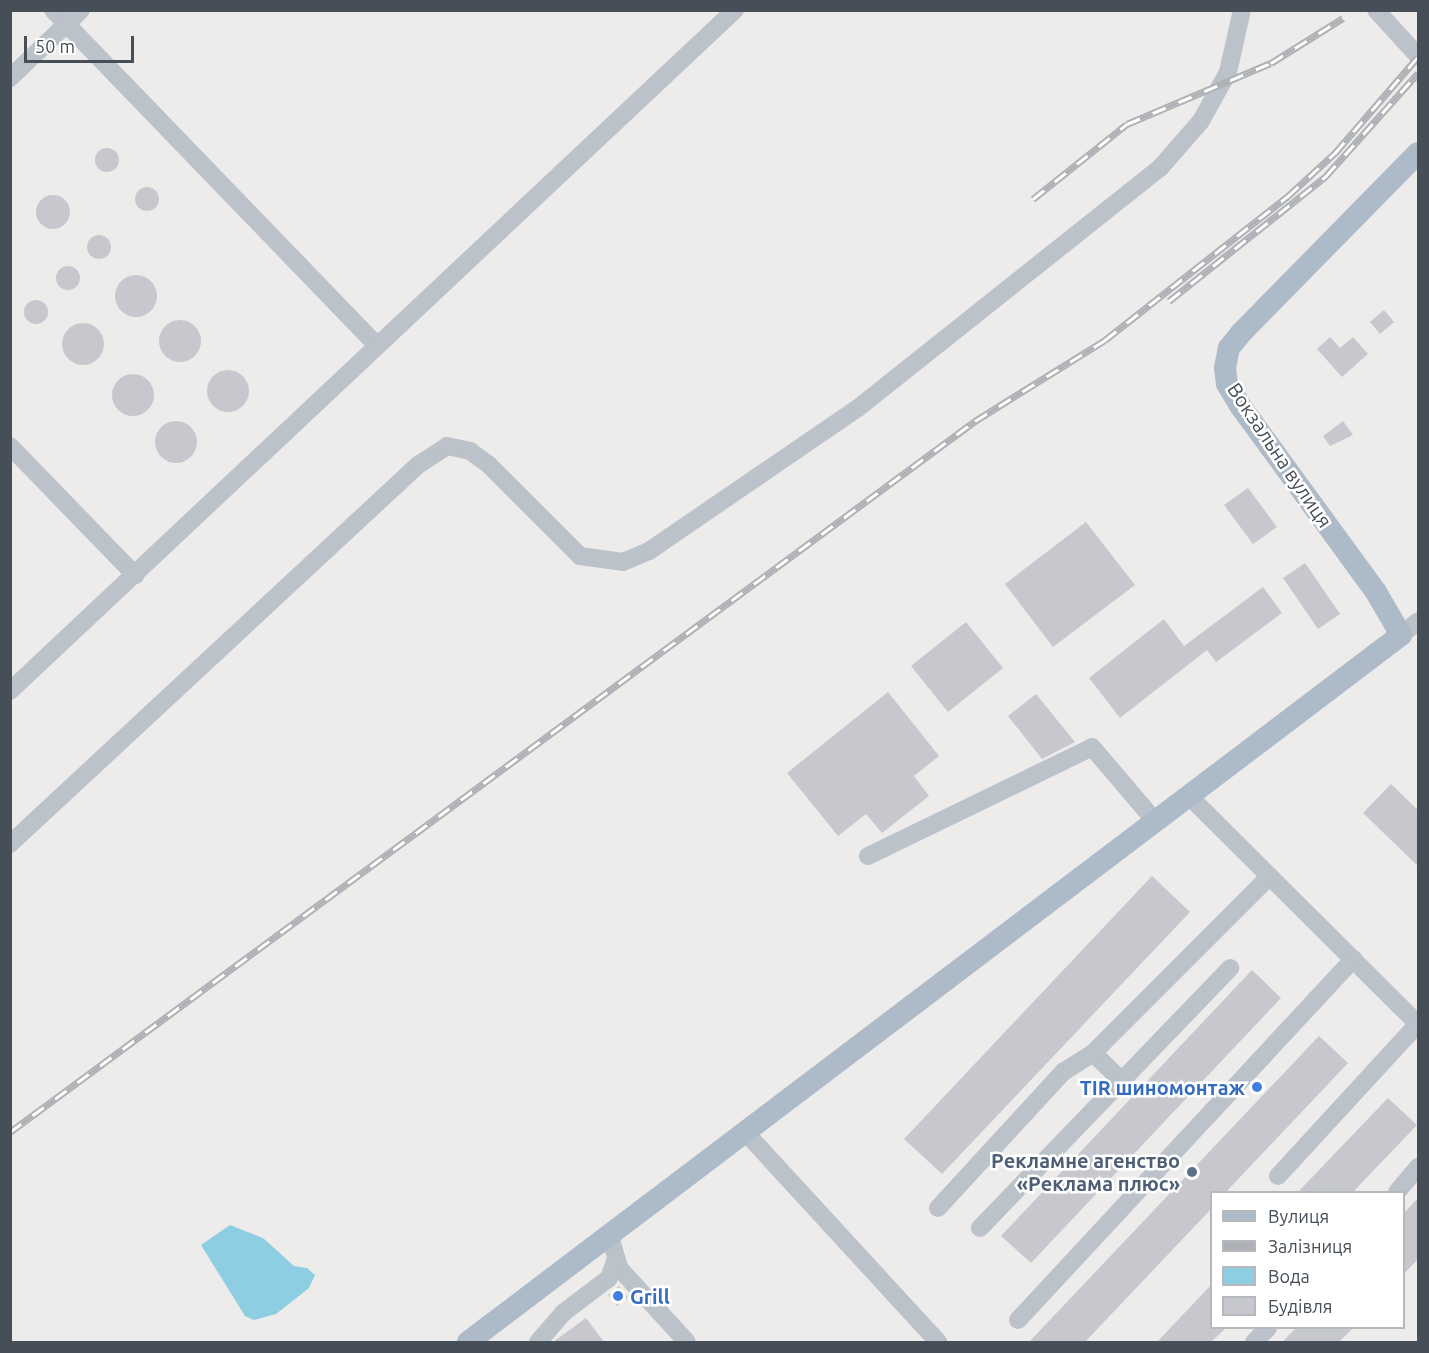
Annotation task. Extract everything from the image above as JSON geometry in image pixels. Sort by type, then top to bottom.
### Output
[{"type":"main road","name":"Вокзальна вулиця","points":[[1410,628],[1376,592],[1241,407],[1227,384],[1225,368],[1229,348],[1241,333],[1419,153]]},
{"type":"main road","points":[[468,1342],[1410,628]]},
{"type":"street","points":[[53,10],[376,344]]},
{"type":"street","points":[[10,78],[81,10]]},
{"type":"street","points":[[10,691],[376,344],[735,10]]},
{"type":"street","points":[[10,844],[418,465],[447,446],[470,451],[488,464],[580,556],[623,562],[649,551],[858,408],[1160,168],[1201,122],[1228,72],[1242,10]]},
{"type":"street","points":[[1376,10],[1419,56]]},
{"type":"street","points":[[10,446],[135,574]]},
{"type":"street","points":[[868,856],[1092,747],[1155,821]]},
{"type":"street","points":[[1189,796],[1419,1024],[1278,1176]]},
{"type":"street","points":[[938,1208],[1063,1072],[1093,1053],[1270,876]]},
{"type":"street","points":[[1018,1320],[1354,959]]},
{"type":"street","points":[[980,1228],[1230,968]]},
{"type":"street","points":[[1093,1053],[1122,1081]]},
{"type":"street","points":[[746,1133],[938,1342]]},
{"type":"street","points":[[1398,1191],[1419,1167]]},
{"type":"street","points":[[610,1236],[619,1268],[687,1342]]},
{"type":"street","points":[[538,1342],[563,1313],[609,1278],[616,1258]]},
{"type":"street","points":[[1254,1342],[1267,1329]]},
{"type":"water","points":[[230,1225],[263,1238],[294,1266],[307,1268],[315,1275],[309,1288],[276,1314],[254,1320],[245,1316],[201,1245]]},
{"type":"building","points":[[107,148],[116,151],[119,160],[116,169],[107,172],[98,169],[95,160],[98,151]]},
{"type":"building","points":[[147,187],[156,190],[159,199],[156,208],[147,211],[138,208],[135,199],[138,190]]},
{"type":"building","points":[[53,195],[65,200],[70,212],[65,224],[53,229],[41,224],[36,212],[41,200]]},
{"type":"building","points":[[99,235],[108,238],[111,247],[108,256],[99,259],[90,256],[87,247],[90,238]]},
{"type":"building","points":[[68,266],[77,269],[80,278],[77,287],[68,290],[59,287],[56,278],[59,269]]},
{"type":"building","points":[[136,275],[151,281],[157,296],[151,311],[136,317],[121,311],[115,296],[121,281]]},
{"type":"building","points":[[36,300],[45,303],[48,312],[45,321],[36,324],[27,321],[24,312],[27,303]]},
{"type":"building","points":[[1384,310],[1394,322],[1380,334],[1370,322]]},
{"type":"building","points":[[180,320],[195,326],[201,341],[195,356],[180,362],[165,356],[159,341],[165,326]]},
{"type":"building","points":[[83,323],[98,329],[104,344],[98,359],[83,365],[68,359],[62,344],[68,329]]},
{"type":"building","points":[[1330,337],[1340,348],[1353,337],[1368,354],[1342,377],[1317,349]]},
{"type":"building","points":[[228,370],[243,376],[249,391],[243,406],[228,412],[213,406],[207,391],[213,376]]},
{"type":"building","points":[[133,374],[148,380],[154,395],[148,410],[133,416],[118,410],[112,395],[118,380]]},
{"type":"building","points":[[176,421],[191,427],[197,442],[191,457],[176,463],[161,457],[155,442],[161,427]]},
{"type":"building","points":[[1343,421],[1353,435],[1330,446],[1323,436]]},
{"type":"building","points":[[1248,488],[1277,527],[1253,544],[1224,505]]},
{"type":"building","points":[[1086,522],[1135,585],[1053,647],[1005,584]]},
{"type":"building","points":[[1305,563],[1340,614],[1318,629],[1283,578]]},
{"type":"building","points":[[1263,587],[1282,613],[1216,662],[1207,650],[1120,718],[1089,678],[1164,619],[1184,646]]},
{"type":"building","points":[[966,622],[1003,668],[948,712],[911,666]]},
{"type":"building","points":[[888,692],[939,756],[914,776],[929,796],[882,833],[866,814],[838,836],[787,773]]},
{"type":"building","points":[[1036,694],[1075,742],[1042,759],[1008,716]]},
{"type":"building","points":[[1391,784],[1419,811],[1419,867],[1363,813]]},
{"type":"building","points":[[1152,876],[1190,912],[942,1174],[904,1139]]},
{"type":"building","points":[[1252,970],[1281,998],[1031,1263],[1001,1236]]},
{"type":"building","points":[[1319,1036],[1348,1063],[1227,1191],[1210,1191],[1210,1210],[1085,1342],[1029,1342]]},
{"type":"building","points":[[1388,1098],[1417,1125],[1354,1191],[1299,1191]]},
{"type":"building","points":[[1419,1197],[1419,1258],[1405,1273],[1405,1212]]},
{"type":"building","name":"Grill","points":[[619,1286],[628,1297],[617,1306],[608,1295]]},
{"type":"building","points":[[1210,1286],[1210,1329],[1225,1329],[1211,1342],[1157,1342]]},
{"type":"building","points":[[586,1318],[604,1342],[553,1342]]},
{"type":"building","points":[[1295,1329],[1352,1329],[1339,1342],[1282,1342]]},
{"type":"railway","points":[[1033,199],[1127,124],[1271,63],[1343,18]]},
{"type":"railway","points":[[10,1132],[975,421],[1105,340],[1288,196],[1335,153],[1418,57]]},
{"type":"railway","points":[[1169,301],[1326,176],[1418,73]]},
{"type":"place","name":"TIR шиномонтаж","points":[[1257,1087]]},
{"type":"place","name":"Рекламне агенство «Реклама плюс»","points":[[1192,1172]]},
{"type":"place","name":"Grill","points":[[618,1296]]}]
